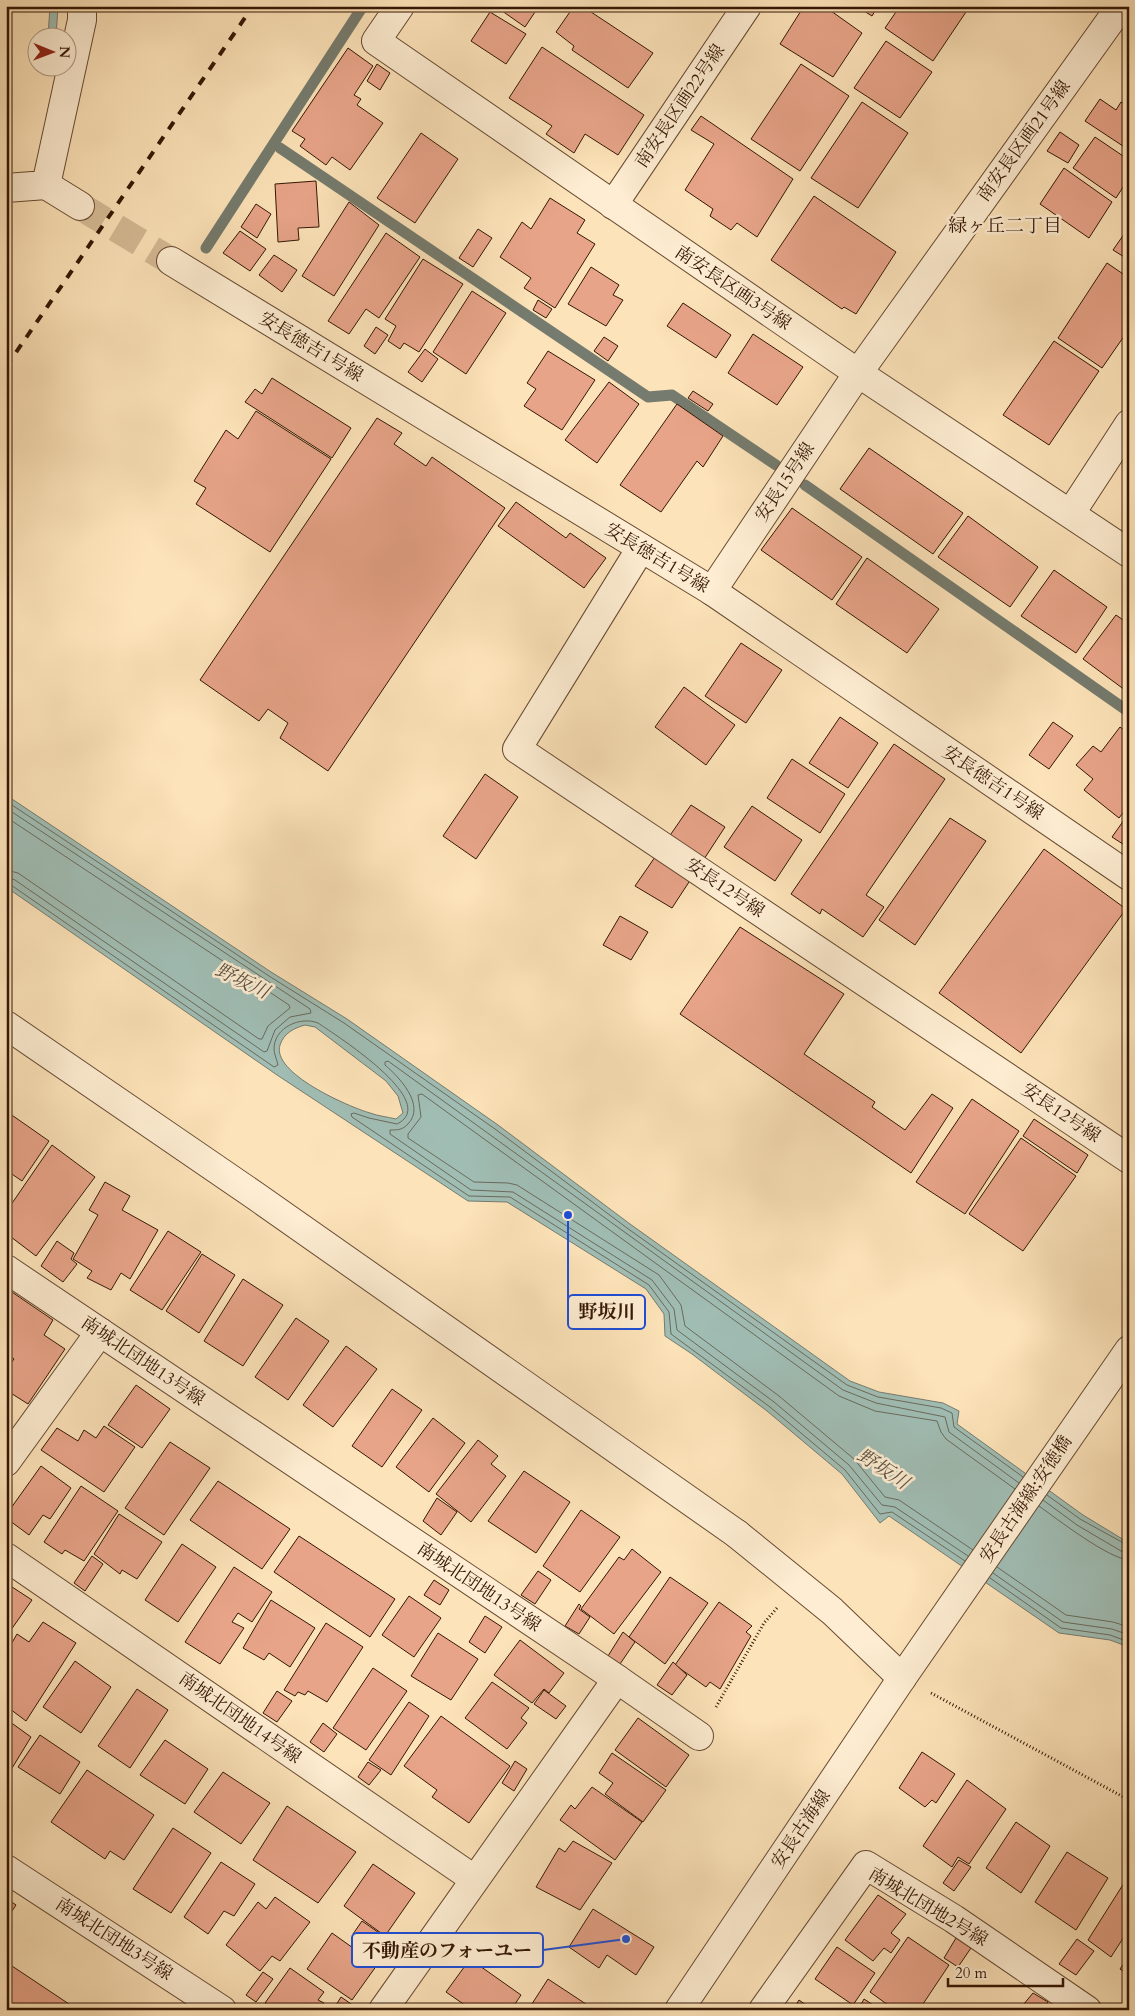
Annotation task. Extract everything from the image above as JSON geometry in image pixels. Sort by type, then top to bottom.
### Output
[{"type":"street","points":[[46,185],[82,20],[82,6]]},
{"type":"street","name":"南安長区画3号線","points":[[400,6],[376,41],[858,373],[1129,553]]},
{"type":"street","name":"南安長区画22号線","points":[[613,205],[747,6]]},
{"type":"street","name":"南安長区画21号線","points":[[858,373],[1121,6]]},
{"type":"street","points":[[6,188],[46,185],[80,206]]},
{"type":"street","name":"安長徳吉1号線","points":[[171,261],[712,591],[1129,876]]},
{"type":"street","name":"安長15号線","points":[[712,591],[858,373]]},
{"type":"street","points":[[1071,513],[1129,424]]},
{"type":"street","name":"安長12号線","points":[[641,548],[516,748],[1125,1148]]},
{"type":"street","points":[[6,1025],[257,1197],[736,1534],[832,1612],[902,1678]]},
{"type":"street","name":"南城北団地13号線","points":[[6,1269],[699,1736]]},
{"type":"street","points":[[6,1462],[100,1332]]},
{"type":"street","name":"安長古海線;安徳橋","points":[[924,1649],[1129,1350]]},
{"type":"street","name":"南城北団地14号線","points":[[6,1557],[474,1879]]},
{"type":"street","name":"安長古海線","points":[[679,2010],[902,1678],[924,1649]]},
{"type":"street","points":[[383,2010],[616,1679]]},
{"type":"street","name":"南城北団地2号線","points":[[763,2010],[866,1865],[954,1919],[1087,2010]]},
{"type":"street","name":"南城北団地3号線","points":[[6,1869],[222,2010]]},
{"type":"path","points":[[699,1736],[764,1623],[798,1583]]},
{"type":"path","points":[[902,1678],[1129,1800]]},
{"type":"water","points":[[50,6],[58,6],[57,28],[49,28]]},
{"type":"water","points":[[6,795],[271,972],[347,1019],[498,1125],[630,1224],[850,1381],[879,1392],[943,1403],[959,1411],[957,1424],[1083,1515],[1129,1543],[1129,1647],[1110,1640],[1059,1633],[889,1516],[880,1523],[842,1474],[767,1411],[665,1336],[664,1314],[646,1289],[507,1202],[468,1201],[277,1075],[6,887]],"holes":[[[301,1026],[315,1027],[386,1081],[398,1096],[403,1113],[396,1119],[360,1110],[314,1087],[287,1067],[280,1056],[280,1045],[284,1037],[293,1029]]]},
{"type":"building","points":[[495,6],[539,6],[525,27]]},
{"type":"building","points":[[574,6],[582,6],[653,53],[628,88],[572,50],[574,46],[556,32]]},
{"type":"building","points":[[804,6],[824,6],[862,33],[833,77],[780,44]]},
{"type":"building","points":[[856,6],[878,6],[872,16]]},
{"type":"building","points":[[900,6],[970,6],[933,61],[885,28]]},
{"type":"building","points":[[490,12],[526,34],[506,64],[471,41]]},
{"type":"building","points":[[886,41],[932,72],[900,118],[854,88]]},
{"type":"building","points":[[542,47],[644,115],[618,155],[585,134],[574,153],[546,134],[552,126],[509,98]]},
{"type":"building","points":[[348,48],[373,66],[354,95],[361,99],[357,105],[383,123],[350,170],[332,157],[326,165],[300,146],[305,139],[292,131]]},
{"type":"building","points":[[377,64],[390,73],[380,90],[367,81]]},
{"type":"building","points":[[801,64],[849,96],[800,171],[751,139]]},
{"type":"building","points":[[1129,82],[1129,95],[1123,91]]},
{"type":"building","points":[[1100,99],[1116,110],[1121,102],[1129,107],[1129,150],[1085,121]]},
{"type":"building","points":[[862,102],[908,133],[858,208],[811,178]]},
{"type":"building","points":[[701,116],[793,179],[757,237],[737,223],[731,230],[710,216],[713,209],[685,190],[714,144],[691,130]]},
{"type":"building","points":[[1060,132],[1079,145],[1068,163],[1047,151]]},
{"type":"building","points":[[421,133],[458,159],[415,223],[377,198]]},
{"type":"building","points":[[1095,137],[1129,160],[1129,178],[1116,198],[1073,168]]},
{"type":"building","points":[[1064,168],[1112,202],[1089,238],[1040,204]]},
{"type":"building","points":[[316,181],[319,227],[298,228],[299,240],[278,242],[275,184]]},
{"type":"building","points":[[814,196],[896,252],[856,314],[844,307],[842,309],[771,260]]},
{"type":"building","points":[[550,198],[585,220],[577,233],[595,244],[555,308],[524,288],[531,278],[500,257],[522,222],[531,229]]},
{"type":"building","points":[[349,202],[379,225],[334,296],[302,276]]},
{"type":"building","points":[[256,204],[271,214],[257,238],[241,227]]},
{"type":"building","points":[[1129,227],[1129,260],[1113,250]]},
{"type":"building","points":[[478,229],[492,238],[473,267],[459,258]]},
{"type":"building","points":[[240,231],[266,249],[250,271],[223,253]]},
{"type":"building","points":[[386,233],[420,257],[379,318],[366,309],[349,334],[328,321]]},
{"type":"building","points":[[274,255],[297,270],[282,292],[259,275]]},
{"type":"building","points":[[423,259],[463,284],[419,352],[404,343],[400,349],[388,341],[396,326],[385,319]]},
{"type":"building","points":[[1107,263],[1129,278],[1129,329],[1102,368],[1058,338]]},
{"type":"building","points":[[591,267],[619,285],[613,295],[623,300],[606,326],[568,304]]},
{"type":"building","points":[[472,291],[506,313],[466,374],[433,352]]},
{"type":"building","points":[[538,300],[552,309],[546,318],[533,310]]},
{"type":"building","points":[[683,303],[731,335],[716,358],[667,326]]},
{"type":"building","points":[[376,327],[388,335],[375,354],[364,346]]},
{"type":"building","points":[[753,334],[803,367],[777,405],[728,373]]},
{"type":"building","points":[[604,337],[618,346],[608,361],[594,351]]},
{"type":"building","points":[[1054,341],[1099,371],[1049,445],[1003,415]]},
{"type":"building","points":[[425,349],[438,359],[422,382],[408,372]]},
{"type":"building","points":[[548,351],[595,380],[562,430],[524,406],[536,389],[527,383]]},
{"type":"building","points":[[272,378],[351,428],[332,458],[245,402],[255,389],[262,394]]},
{"type":"building","points":[[609,382],[639,404],[597,463],[565,440]]},
{"type":"building","points":[[693,391],[713,404],[708,411],[688,398]]},
{"type":"building","points":[[677,404],[723,436],[703,467],[697,461],[661,512],[620,485]]},
{"type":"building","points":[[256,411],[331,459],[270,552],[196,504],[206,488],[194,481],[226,430],[238,439]]},
{"type":"building","points":[[377,418],[402,433],[394,444],[426,466],[432,457],[505,508],[328,771],[280,738],[288,723],[268,709],[259,721],[200,680]]},
{"type":"building","points":[[869,448],[963,513],[933,554],[840,489]]},
{"type":"building","points":[[516,502],[566,538],[570,533],[606,558],[584,588],[498,526]]},
{"type":"building","points":[[792,508],[862,557],[832,600],[761,550]]},
{"type":"building","points":[[968,516],[1038,567],[1010,607],[938,557]]},
{"type":"building","points":[[867,558],[939,609],[907,653],[836,604]]},
{"type":"building","points":[[1054,570],[1107,607],[1076,653],[1021,616]]},
{"type":"building","points":[[1116,615],[1129,624],[1129,693],[1083,659]]},
{"type":"building","points":[[741,643],[782,670],[746,723],[705,696]]},
{"type":"building","points":[[684,687],[735,725],[706,765],[655,727]]},
{"type":"building","points":[[840,717],[878,743],[848,788],[809,763]]},
{"type":"building","points":[[1053,722],[1073,736],[1049,769],[1029,755]]},
{"type":"building","points":[[1120,727],[1129,734],[1129,805],[1119,818],[1084,790],[1093,779],[1076,765],[1093,746],[1101,752]]},
{"type":"building","points":[[894,744],[945,779],[866,895],[884,907],[863,937],[822,909],[820,914],[791,894]]},
{"type":"building","points":[[792,759],[845,794],[820,833],[767,798]]},
{"type":"building","points":[[485,774],[518,797],[476,859],[443,836]]},
{"type":"building","points":[[691,805],[725,827],[672,908],[635,886]]},
{"type":"building","points":[[752,806],[802,840],[775,881],[724,847]]},
{"type":"building","points":[[1129,813],[1129,848],[1112,837]]},
{"type":"building","points":[[950,818],[986,841],[915,945],[879,920]]},
{"type":"building","points":[[1044,849],[1126,909],[1021,1053],[939,993]]},
{"type":"building","points":[[620,916],[648,932],[631,960],[603,945]]},
{"type":"building","points":[[740,927],[844,994],[804,1054],[875,1102],[872,1107],[905,1130],[932,1094],[953,1108],[911,1173],[680,1014]]},
{"type":"building","points":[[972,1099],[1019,1131],[965,1214],[916,1182]]},
{"type":"building","points":[[6,1111],[49,1141],[22,1181],[6,1170]]},
{"type":"building","points":[[1034,1119],[1088,1155],[1077,1173],[1023,1136]]},
{"type":"building","points":[[1021,1138],[1076,1176],[1023,1251],[969,1214]]},
{"type":"building","points":[[52,1145],[95,1177],[36,1256],[11,1237],[6,1242],[6,1212]]},
{"type":"building","points":[[105,1182],[130,1196],[122,1210],[158,1230],[130,1279],[121,1273],[111,1290],[87,1278],[92,1271],[73,1259],[98,1215],[89,1210]]},
{"type":"building","points":[[168,1231],[201,1252],[162,1310],[130,1290]]},
{"type":"building","points":[[57,1241],[74,1253],[71,1259],[77,1264],[63,1282],[41,1266]]},
{"type":"building","points":[[202,1254],[235,1275],[199,1333],[166,1311]]},
{"type":"building","points":[[243,1279],[283,1305],[243,1366],[204,1341]]},
{"type":"building","points":[[6,1288],[53,1320],[44,1335],[65,1349],[28,1404],[6,1390],[6,1370],[14,1359],[6,1353]]},
{"type":"building","points":[[296,1318],[329,1341],[288,1400],[255,1377]]},
{"type":"building","points":[[346,1346],[377,1369],[333,1427],[303,1405]]},
{"type":"building","points":[[136,1385],[170,1409],[142,1448],[108,1425]]},
{"type":"building","points":[[392,1389],[422,1410],[382,1467],[352,1446]]},
{"type":"building","points":[[433,1418],[465,1443],[429,1492],[396,1467]]},
{"type":"building","points":[[104,1426],[135,1447],[104,1492],[41,1450],[57,1428],[78,1441],[84,1430],[96,1438]]},
{"type":"building","points":[[478,1440],[498,1456],[491,1464],[506,1476],[471,1522],[436,1494]]},
{"type":"building","points":[[170,1442],[210,1468],[164,1535],[125,1508]]},
{"type":"building","points":[[41,1466],[71,1488],[50,1519],[43,1515],[29,1535],[6,1518],[6,1515]]},
{"type":"building","points":[[524,1471],[570,1502],[536,1553],[488,1521]]},
{"type":"building","points":[[218,1481],[290,1529],[262,1569],[190,1520]]},
{"type":"building","points":[[81,1486],[118,1511],[84,1561],[65,1550],[62,1554],[44,1542]]},
{"type":"building","points":[[437,1498],[457,1512],[441,1535],[423,1521]]},
{"type":"building","points":[[581,1510],[620,1537],[580,1592],[543,1566]]},
{"type":"building","points":[[119,1514],[162,1542],[137,1579],[122,1570],[120,1574],[94,1554]]},
{"type":"building","points":[[299,1536],[395,1599],[370,1637],[274,1572]]},
{"type":"building","points":[[182,1544],[216,1567],[178,1622],[145,1600]]},
{"type":"building","points":[[632,1549],[661,1572],[614,1634],[581,1609],[619,1557],[624,1560]]},
{"type":"building","points":[[92,1556],[103,1564],[85,1591],[74,1583]]},
{"type":"building","points":[[234,1567],[272,1592],[252,1622],[238,1613],[232,1622],[244,1628],[220,1664],[185,1642]]},
{"type":"building","points":[[538,1571],[551,1580],[535,1604],[521,1595]]},
{"type":"building","points":[[670,1577],[708,1603],[665,1664],[629,1637]]},
{"type":"building","points":[[434,1580],[449,1590],[440,1605],[424,1595]]},
{"type":"building","points":[[6,1583],[32,1600],[6,1637]]},
{"type":"building","points":[[409,1596],[441,1618],[414,1657],[382,1635]]},
{"type":"building","points":[[271,1600],[315,1628],[290,1667],[269,1653],[264,1660],[243,1648]]},
{"type":"building","points":[[719,1602],[752,1626],[746,1632],[751,1636],[720,1689],[710,1682],[706,1687],[675,1665]]},
{"type":"building","points":[[579,1604],[581,1606],[579,1609],[590,1617],[579,1634],[565,1626]]},
{"type":"building","points":[[485,1616],[502,1627],[485,1653],[469,1642]]},
{"type":"building","points":[[43,1622],[76,1643],[26,1721],[6,1706],[6,1653],[17,1634],[29,1642]]},
{"type":"building","points":[[326,1623],[363,1647],[327,1702],[308,1691],[305,1695],[298,1692],[295,1696],[284,1690]]},
{"type":"building","points":[[623,1632],[635,1642],[620,1664],[608,1656]]},
{"type":"building","points":[[438,1633],[478,1659],[451,1700],[411,1676]]},
{"type":"building","points":[[520,1640],[564,1673],[549,1693],[544,1689],[532,1703],[494,1675]]},
{"type":"building","points":[[75,1661],[111,1687],[81,1733],[43,1707]]},
{"type":"building","points":[[673,1662],[687,1675],[672,1695],[657,1685]]},
{"type":"building","points":[[373,1668],[407,1691],[366,1750],[333,1728]]},
{"type":"building","points":[[492,1682],[529,1708],[521,1718],[527,1723],[507,1749],[465,1718]]},
{"type":"building","points":[[137,1689],[168,1710],[130,1768],[98,1746]]},
{"type":"building","points":[[544,1690],[566,1706],[556,1719],[534,1704]]},
{"type":"building","points":[[277,1691],[292,1701],[277,1722],[263,1713]]},
{"type":"building","points":[[409,1702],[429,1716],[391,1775],[369,1760]]},
{"type":"building","points":[[441,1716],[510,1766],[469,1823],[432,1797],[437,1790],[404,1766]]},
{"type":"building","points":[[638,1718],[689,1755],[666,1787],[615,1750]]},
{"type":"building","points":[[6,1719],[31,1737],[6,1778]]},
{"type":"building","points":[[323,1723],[337,1734],[324,1752],[310,1742]]},
{"type":"building","points":[[40,1735],[80,1762],[60,1794],[18,1767]]},
{"type":"building","points":[[165,1740],[208,1769],[185,1804],[140,1775]]},
{"type":"building","points":[[922,1752],[955,1774],[936,1803],[932,1800],[925,1807],[899,1788]]},
{"type":"building","points":[[612,1753],[666,1790],[643,1822],[605,1794],[613,1783],[599,1773]]},
{"type":"building","points":[[515,1761],[527,1769],[514,1791],[502,1783]]},
{"type":"building","points":[[368,1762],[381,1770],[369,1785],[358,1777]]},
{"type":"building","points":[[87,1770],[154,1815],[124,1860],[110,1851],[105,1859],[51,1822]]},
{"type":"building","points":[[223,1772],[270,1803],[241,1844],[194,1812]]},
{"type":"building","points":[[967,1780],[1006,1809],[969,1864],[958,1857],[952,1867],[923,1846]]},
{"type":"building","points":[[592,1787],[642,1822],[615,1860],[560,1820],[571,1805],[575,1809]]},
{"type":"building","points":[[287,1806],[356,1852],[318,1903],[253,1860]]},
{"type":"building","points":[[1016,1822],[1050,1846],[1021,1893],[986,1868]]},
{"type":"building","points":[[173,1828],[211,1853],[171,1913],[133,1889]]},
{"type":"building","points":[[573,1841],[612,1863],[580,1910],[536,1887],[559,1848],[565,1852]]},
{"type":"building","points":[[1067,1852],[1108,1878],[1076,1930],[1035,1902]]},
{"type":"building","points":[[959,1860],[971,1867],[954,1891],[943,1883]]},
{"type":"building","points":[[221,1862],[255,1884],[234,1916],[224,1911],[208,1934],[184,1917]]},
{"type":"building","points":[[373,1864],[415,1893],[385,1936],[344,1906]]},
{"type":"building","points":[[1124,1883],[1129,1886],[1129,1929],[1111,1957],[1088,1940]]},
{"type":"building","points":[[878,1895],[906,1914],[891,1933],[900,1940],[891,1953],[884,1948],[873,1961],[845,1940]]},
{"type":"building","points":[[275,1897],[310,1922],[280,1961],[272,1956],[260,1971],[226,1945],[258,1902],[266,1909]]},
{"type":"building","points":[[6,1898],[16,1905],[6,1920]]},
{"type":"building","points":[[593,1909],[654,1947],[636,1975],[607,1955],[599,1968],[569,1947]]},
{"type":"building","points":[[362,1921],[385,1937],[376,1950],[353,1934]]},
{"type":"building","points":[[332,1933],[377,1965],[352,2000],[307,1969]]},
{"type":"building","points":[[908,1937],[949,1965],[919,2010],[895,2010],[870,1992]]},
{"type":"building","points":[[956,1938],[971,1948],[958,1967],[944,1958]]},
{"type":"building","points":[[1077,1939],[1094,1951],[1076,1975],[1059,1964]]},
{"type":"building","points":[[837,1947],[875,1973],[853,2005],[815,1979]]},
{"type":"building","points":[[1129,1956],[1129,1975],[1120,1969]]},
{"type":"building","points":[[470,1959],[521,1995],[511,2010],[472,2010],[446,1992]]},
{"type":"building","points":[[6,1962],[78,2010],[6,2010]]},
{"type":"building","points":[[290,1968],[324,1992],[318,2000],[324,2003],[319,2010],[275,2010],[265,2003]]},
{"type":"building","points":[[263,1972],[273,1979],[256,2002],[246,1995]]},
{"type":"building","points":[[548,1979],[592,2008],[591,2010],[528,2010]]},
{"type":"building","points":[[1033,1993],[1048,2002],[1043,2010],[1031,2010],[1023,2005]]},
{"type":"building","points":[[341,1997],[360,2010],[333,2010]]},
{"type":"building","points":[[864,1999],[881,2010],[858,2010]]},
{"type":"building","points":[[799,2000],[813,2010],[793,2010]]},
{"type":"building","points":[[426,2004],[434,2010],[423,2010]]},
{"type":"waterway","points":[[206,248],[363,6]]},
{"type":"waterway","points":[[280,148],[648,397],[672,395],[776,465]]},
{"type":"waterway","points":[[805,485],[1129,712]]},
{"type":"tunnel","points":[[80,206],[171,261]]},
{"type":"railway","points":[[6,367],[253,6]]},
{"type":"place","name":"野坂川","points":[[568,1215]]},
{"type":"place","name":"不動産のフォーユー","points":[[626,1939]]},
{"type":"district","name":"緑ヶ丘二丁目","points":[[1005,226]]}]
